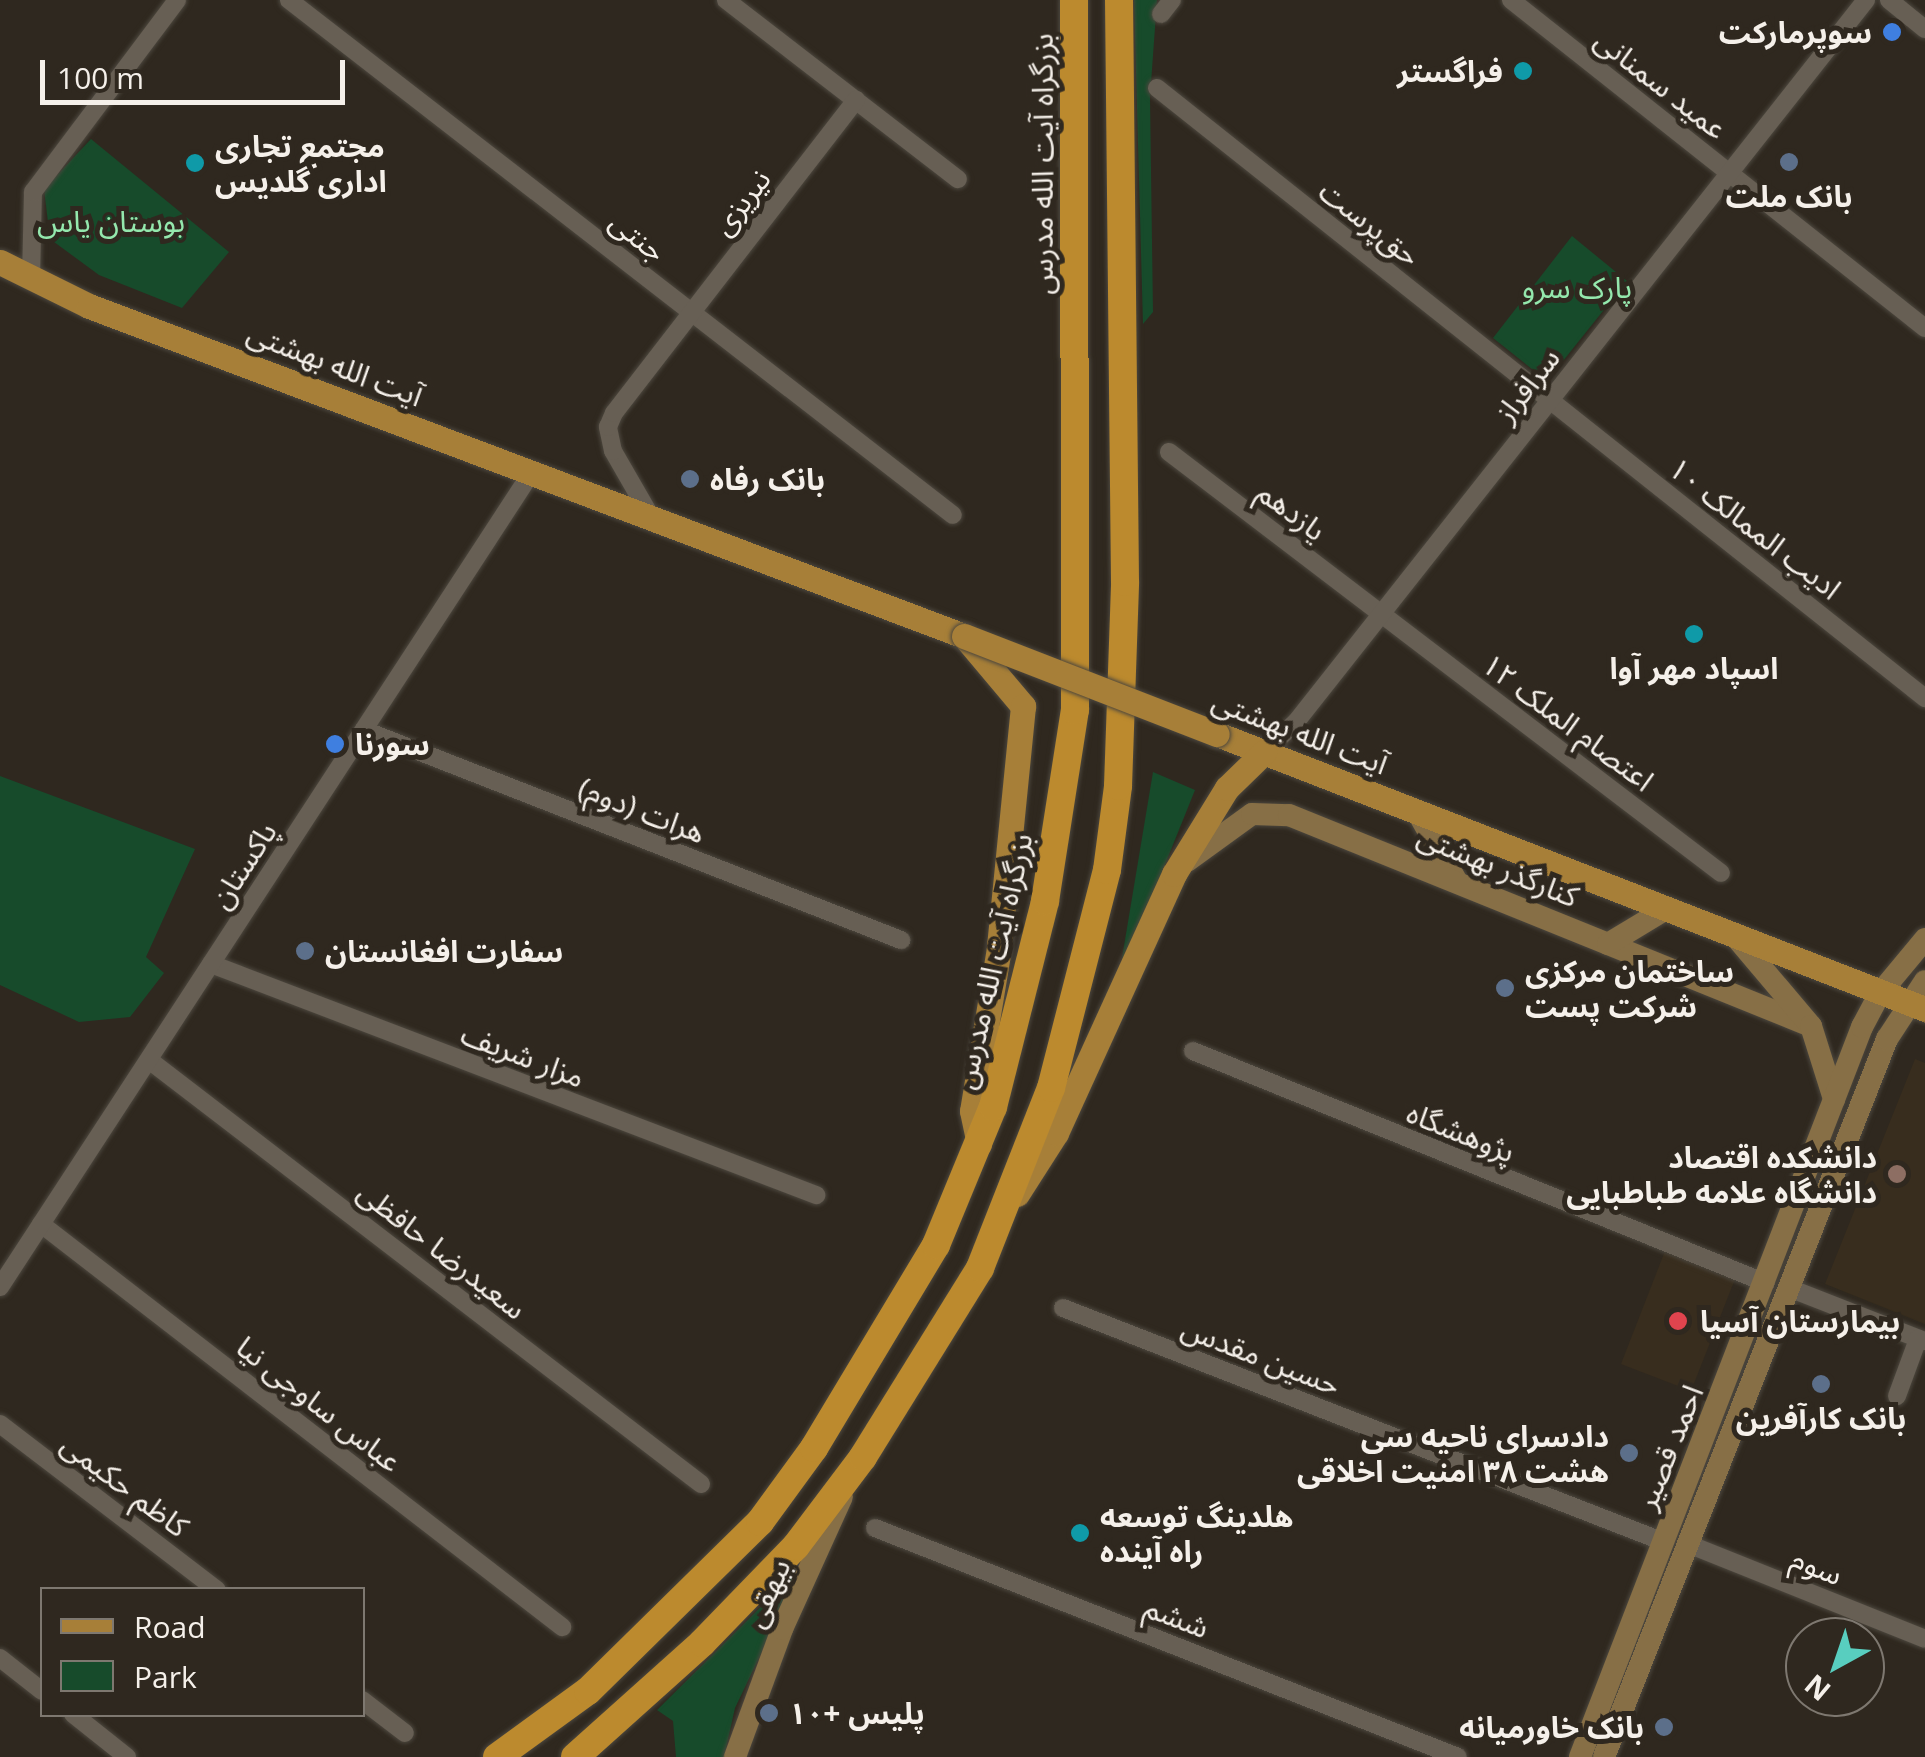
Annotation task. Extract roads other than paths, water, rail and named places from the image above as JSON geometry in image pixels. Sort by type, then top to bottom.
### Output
[{"type":"highway","name":"بزرگراه آیت الله مدرس","points":[[496,1757],[612,1670],[760,1522],[887,1332],[936,1245],[979,1144],[1045,900],[1075,710],[1074,0]]},
{"type":"highway","points":[[575,1757],[702,1643],[796,1546],[863,1457],[955,1313],[1006,1211],[1076,1006],[1107,870],[1118,786],[1125,582],[1119,0]]},
{"type":"main road","name":"آیت الله بهشتی","points":[[0,262],[31,278],[1917,1006]]},
{"type":"main road","points":[[964,636],[1023,706],[999,948],[972,1111],[979,1144]]},
{"type":"main road","points":[[1006,1211],[1056,1133],[1174,874],[1227,788],[1264,752]]},
{"type":"main road","name":"کنارگذر بهشتی","points":[[1174,874],[1218,833],[1265,811],[1299,818],[1811,1026]]},
{"type":"main road","points":[[1418,812],[1456,882]]},
{"type":"main road","points":[[1608,944],[1666,908]]},
{"type":"main road","points":[[1734,935],[1811,1026],[1834,1099]]},
{"type":"main road","name":"احمد قصیر","points":[[1604,1757],[1688,1544],[1778,1286],[1834,1099],[1880,992],[1925,940]]},
{"type":"main road","name":"احمد قصیر","points":[[1580,1757],[1664,1542],[1887,1039],[1917,1006],[1925,981]]},
{"type":"main road","name":"بیهقی","points":[[734,1757],[782,1629],[863,1457]]},
{"type":"street","points":[[31,278],[33,192],[176,0]]},
{"type":"street","name":"جنتی","points":[[289,0],[953,515]]},
{"type":"street","points":[[726,0],[958,179]]},
{"type":"street","name":"عمید سمنانی","points":[[1511,0],[1925,328]]},
{"type":"street","name":"سرافراز","points":[[1264,752],[1287,734],[1866,0]]},
{"type":"street","points":[[1889,0],[1925,29]]},
{"type":"street","name":"حق‌پرست","points":[[1157,88],[1550,400]]},
{"type":"street","name":"نیریزی","points":[[651,517],[612,451],[610,421],[856,100]]},
{"type":"street","name":"ادیب الممالک ۱۰","points":[[1550,400],[1925,698]]},
{"type":"street","name":"یازدهم","points":[[1169,452],[1381,614]]},
{"type":"street","name":"پاکستان","points":[[0,1288],[532,472]]},
{"type":"street","name":"اعتصام الملک ۱۲","points":[[1381,614],[1721,873]]},
{"type":"street","name":"هرات (دوم)","points":[[364,730],[901,940]]},
{"type":"street","name":"مزار شریف","points":[[211,964],[816,1194]]},
{"type":"street","name":"پژوهشگاه","points":[[1192,1051],[1921,1340]]},
{"type":"street","name":"سعیدرضا حافظی","points":[[149,1060],[701,1484]]},
{"type":"street","name":"عباس ساوجی نیا","points":[[41,1224],[562,1627]]},
{"type":"street","name":"حسین مقدس","points":[[1062,1308],[1664,1542]]},
{"type":"street","points":[[1897,1396],[1921,1340]]},
{"type":"street","name":"کاظم حکیمی","points":[[0,1424],[213,1587]]},
{"type":"street","name":"ششم","points":[[875,1528],[1458,1757]]},
{"type":"street","name":"سوم","points":[[1688,1544],[1925,1638]]},
{"type":"street","points":[[0,1658],[40,1689]]},
{"type":"street","points":[[365,1702],[406,1733]]},
{"type":"street","points":[[76,1717],[127,1757]]},
{"type":"place","name":"سوپرمارکت","points":[[1892,32]]},
{"type":"place","name":"فراگستر","points":[[1523,71]]},
{"type":"place","name":"بانک ملت","points":[[1789,162]]},
{"type":"place","name":"مجتمع تجاری اداری گلدیس","points":[[195,163]]},
{"type":"place","name":"بانک رفاه","points":[[690,479]]},
{"type":"place","name":"اسپاد مهر آوا","points":[[1694,634]]},
{"type":"place","name":"سورنا","points":[[335,744]]},
{"type":"place","name":"سفارت افغانستان","points":[[305,951]]},
{"type":"place","name":"ساختمان مرکزی شرکت پست","points":[[1505,988]]},
{"type":"place","name":"دانشکده اقتصاد دانشگاه علامه طباطبایی","points":[[1897,1174]]},
{"type":"place","name":"بیمارستان آسیا","points":[[1678,1321]]},
{"type":"place","name":"بانک کارآفرین","points":[[1821,1384]]},
{"type":"place","name":"دادسرای ناحیه سی هشت ۳۸ امنیت اخلاقی","points":[[1629,1453]]},
{"type":"place","name":"هلدینگ توسعه راه آینده","points":[[1080,1533]]},
{"type":"place","name":"پلیس +۱٠","points":[[769,1713]]},
{"type":"place","name":"بانک خاورمیانه","points":[[1664,1727]]},
{"type":"park label","name":"بوستان یاس","points":[[111,221]]},
{"type":"park label","name":"پارک سرو","points":[[1577,287]]}]
